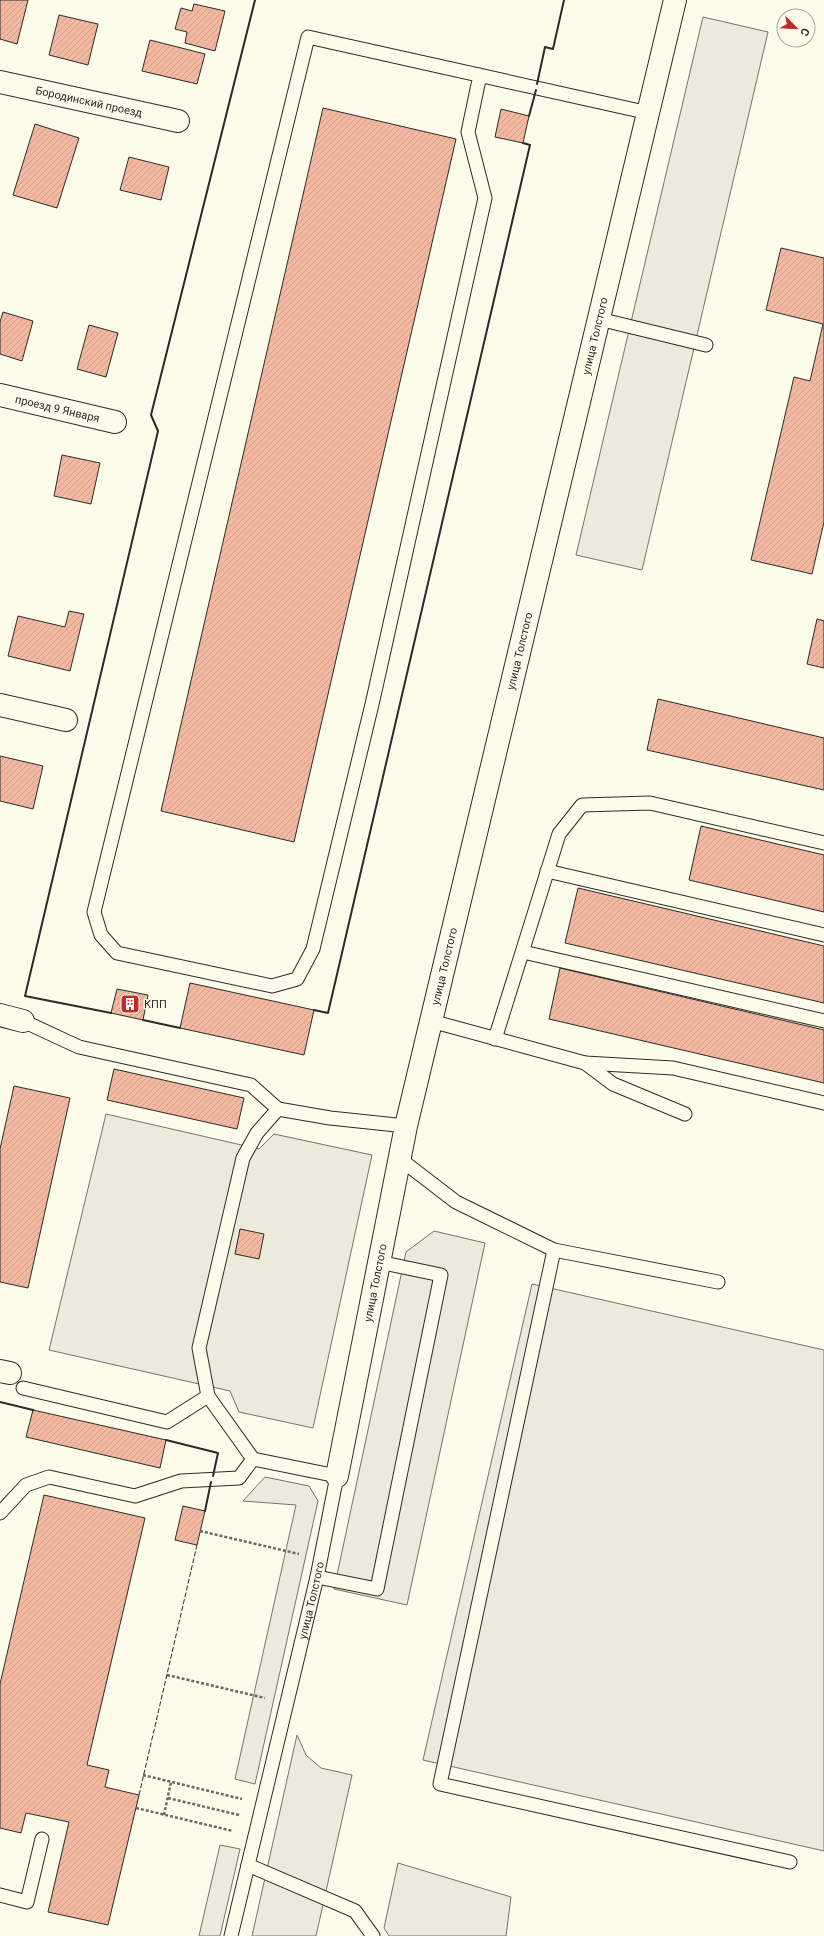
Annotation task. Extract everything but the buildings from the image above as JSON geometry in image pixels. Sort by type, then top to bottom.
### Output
[{"type":"street","name":"улица Толстого","points":[[337,1476],[406,1126],[675,0]]},
{"type":"street","name":"Бородинский проезд","points":[[0,82],[178,121]]},
{"type":"street","name":"проезд 9 Января","points":[[0,395],[115,422]]},
{"type":"street","points":[[0,705],[66,720]]},
{"type":"street","points":[[0,1015],[23,1020]]},
{"type":"lane","points":[[480,75],[468,132],[485,198],[373,700],[313,949],[297,979],[272,986],[117,953],[101,935],[94,912],[308,37],[480,75],[649,113]]},
{"type":"lane","points":[[599,319],[706,345]]},
{"type":"lane","points":[[495,1039],[559,834],[582,805],[650,802],[824,843]]},
{"type":"lane","points":[[548,871],[824,935]]},
{"type":"lane","points":[[522,952],[824,1021]]},
{"type":"lane","points":[[23,1020],[79,1047],[251,1085],[278,1109],[330,1118],[406,1126]]},
{"type":"lane","points":[[431,1021],[585,1063],[673,1068],[824,1104]]},
{"type":"lane","points":[[585,1063],[613,1084],[686,1114]]},
{"type":"lane","points":[[278,1109],[257,1133],[243,1158],[199,1348],[208,1396],[253,1459],[337,1476]]},
{"type":"lane","points":[[400,1159],[456,1202],[554,1250],[718,1282]]},
{"type":"lane","points":[[554,1250],[440,1784],[790,1862]]},
{"type":"lane","points":[[317,1577],[377,1589],[441,1275],[379,1262]]},
{"type":"lane","points":[[11,1378],[167,1422],[208,1396]]},
{"type":"lane","points":[[0,1513],[26,1484],[49,1477],[135,1496],[181,1481],[239,1478],[253,1459]]},
{"type":"lane","name":"улица Толстого","points":[[231,1936],[317,1577],[337,1476]]},
{"type":"lane","points":[[0,1895],[27,1902],[42,1839]]},
{"type":"lane","points":[[248,1865],[356,1911],[374,1936]]},
{"type":"path","points":[[200,1531],[321,1559]]},
{"type":"path","points":[[167,1675],[287,1703]]},
{"type":"path","points":[[143,1776],[262,1803]]},
{"type":"path","points":[[164,1815],[171,1782]]},
{"type":"path","points":[[168,1798],[258,1819]]},
{"type":"path","points":[[136,1808],[254,1836]]},
{"type":"shaded area","points":[[703,17],[768,32],[642,570],[576,555]]},
{"type":"shaded area","points":[[106,1114],[259,1149],[274,1134],[372,1155],[313,1428],[239,1412],[230,1391],[49,1350]]},
{"type":"shaded area","points":[[434,1231],[485,1243],[407,1605],[334,1589],[406,1252]]},
{"type":"shaded area","points":[[532,1284],[824,1350],[824,1851],[423,1760]]},
{"type":"shaded area","points":[[265,1477],[309,1486],[318,1501],[255,1784],[235,1779],[296,1505],[243,1501]]},
{"type":"shaded area","points":[[297,1735],[306,1755],[321,1768],[352,1775],[316,1936],[252,1936]]},
{"type":"shaded area","points":[[220,1845],[240,1849],[220,1936],[199,1936]]},
{"type":"shaded area","points":[[398,1863],[511,1897],[506,1936],[389,1936],[384,1928]]},
{"type":"fence","points":[[139,1795],[197,1545]]},
{"type":"wall","points":[[111,1013],[25,996],[158,431],[151,415],[255,0]]},
{"type":"wall","points":[[537,84],[545,47],[553,49],[564,0]]},
{"type":"wall","points":[[529,116],[536,90]]},
{"type":"wall","points":[[314,1010],[328,1013],[530,145],[523,143]]},
{"type":"wall","points":[[143,1020],[180,1028]]},
{"type":"wall","points":[[0,1402],[33,1410]]},
{"type":"wall","points":[[166,1440],[218,1453],[213,1476]]},
{"type":"wall","points":[[205,1511],[211,1482]]},
{"type":"place","name":"КПП","points":[[130,1004]]}]
